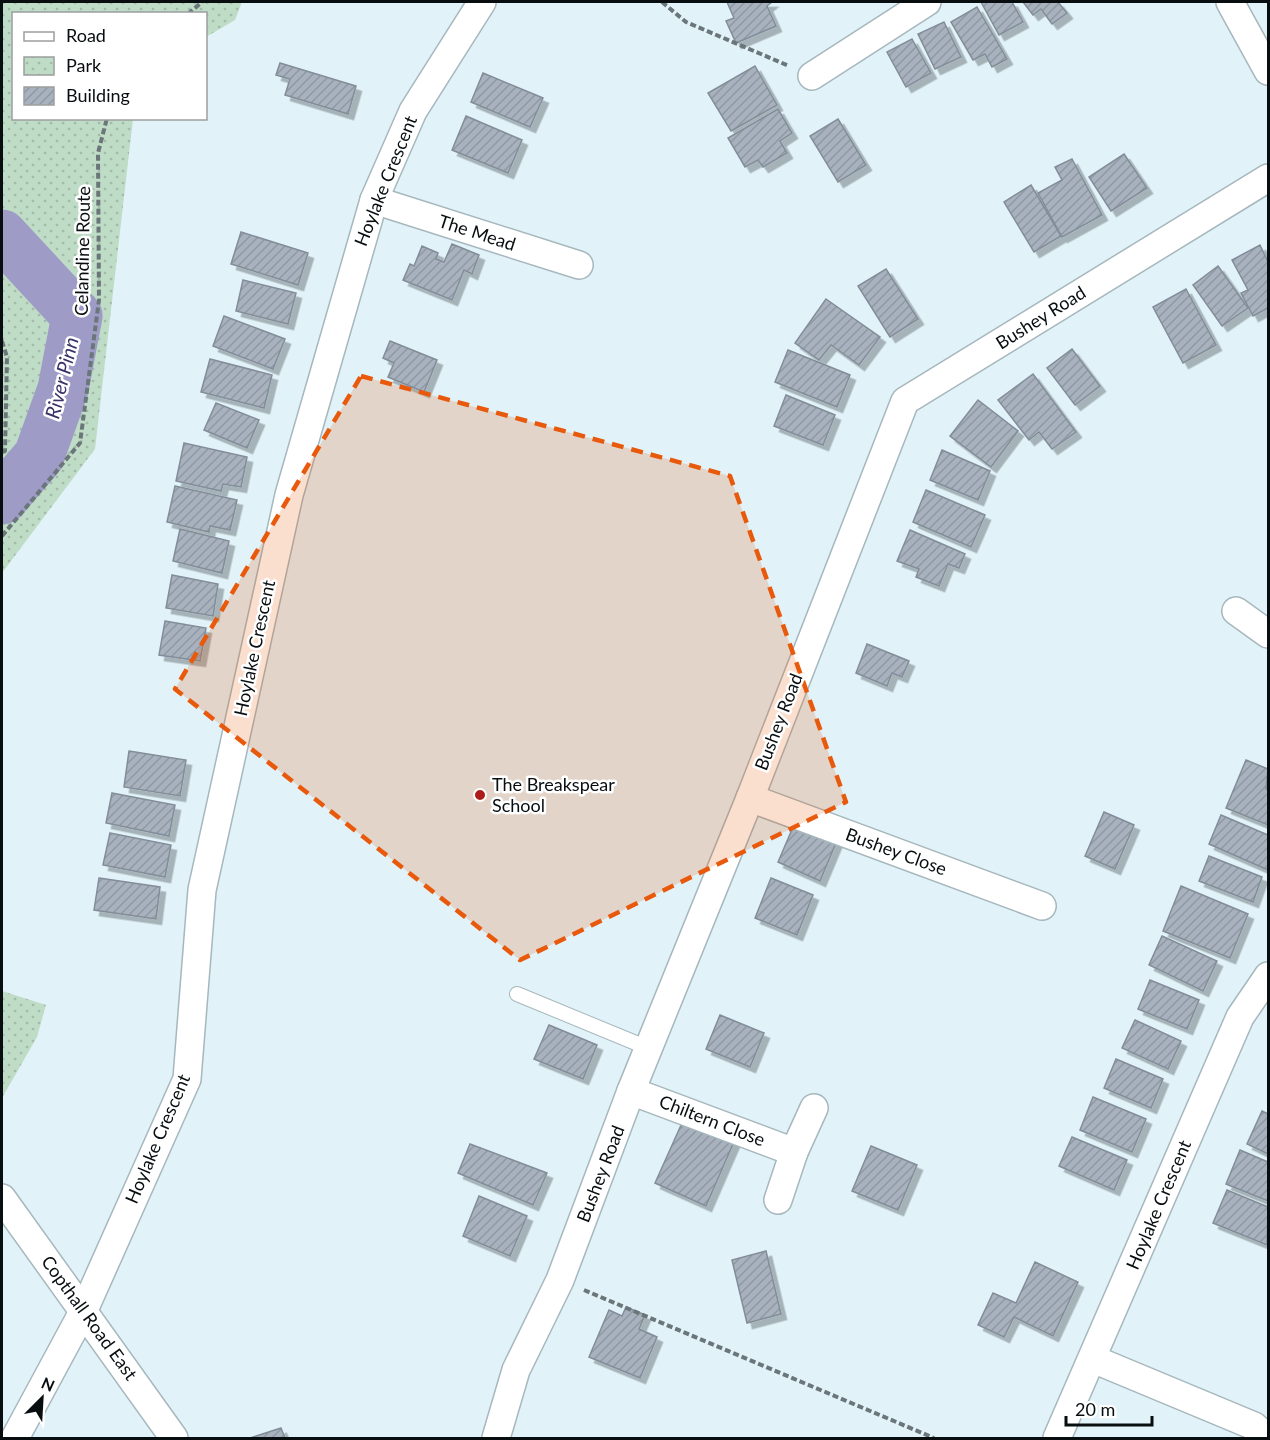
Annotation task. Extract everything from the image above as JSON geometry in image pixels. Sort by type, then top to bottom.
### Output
[{"type":"street","name":"Hoylake Crescent","points":[[15,1438],[84,1310],[187,1079],[202,890],[289,495],[374,200],[413,111],[482,2]]},
{"type":"street","points":[[812,75],[927,2]]},
{"type":"street","points":[[1230,2],[1269,71]]},
{"type":"street","name":"Bushey Road","points":[[496,1438],[516,1370],[560,1280],[631,1090],[750,798],[904,401],[1269,178]]},
{"type":"street","name":"The Mead","points":[[374,200],[579,265]]},
{"type":"street","points":[[1236,611],[1269,634]]},
{"type":"street","name":"Bushey Close","points":[[750,798],[1042,906]]},
{"type":"street","name":"Hoylake Crescent","points":[[1057,1438],[1240,1017],[1269,976]]},
{"type":"street","name":"Chiltern Close","points":[[631,1090],[794,1152]]},
{"type":"street","points":[[778,1200],[794,1152],[814,1108]]},
{"type":"street","name":"Copthall Road East","points":[[2,1198],[174,1438]]},
{"type":"street","points":[[1093,1359],[1254,1426],[1267,1438]]},
{"type":"lane","points":[[517,994],[648,1048]]},
{"type":"path","points":[[190,12],[202,2]]},
{"type":"path","points":[[662,2],[686,22],[812,75]]},
{"type":"path","name":"Celandine Route","points":[[2,536],[80,443],[99,300],[98,153],[106,120]]},
{"type":"path","points":[[2,340],[7,357],[5,451],[2,452]]},
{"type":"path","points":[[560,1280],[934,1438]]},
{"type":"highlighted area","points":[[361,376],[730,476],[846,802],[520,960],[175,689]]},
{"type":"green space","points":[[2,2],[242,2],[235,20],[207,36],[207,12],[12,12],[12,120],[133,120],[95,449],[2,573]]},
{"type":"green space","points":[[2,991],[46,1005],[37,1037],[2,1098]]},
{"type":"building","points":[[727,2],[772,2],[767,6],[776,26],[736,43],[726,21],[734,18]]},
{"type":"building","points":[[981,2],[1012,2],[1023,22],[999,35]]},
{"type":"building","points":[[1023,2],[1058,2],[1067,13],[1052,24],[1041,9],[1033,15]]},
{"type":"building","points":[[977,7],[1007,59],[992,67],[985,54],[973,60],[951,22]]},
{"type":"building","points":[[944,22],[961,57],[935,69],[918,34]]},
{"type":"building","points":[[912,39],[931,73],[906,87],[887,52]]},
{"type":"building","points":[[280,63],[356,86],[348,114],[285,95],[290,79],[276,75]]},
{"type":"building","points":[[755,66],[777,105],[731,131],[708,93]]},
{"type":"building","points":[[483,73],[543,98],[530,127],[471,102]]},
{"type":"building","points":[[778,109],[792,133],[780,141],[787,153],[763,167],[758,160],[745,167],[728,138]]},
{"type":"building","points":[[466,116],[522,140],[508,173],[452,150]]},
{"type":"building","points":[[838,119],[866,165],[838,182],[810,136]]},
{"type":"building","points":[[1124,154],[1147,188],[1111,211],[1089,177]]},
{"type":"building","points":[[1072,159],[1102,215],[1062,237],[1038,193],[1062,180],[1055,167]]},
{"type":"building","points":[[1031,185],[1061,236],[1034,252],[1004,202]]},
{"type":"building","points":[[241,232],[308,253],[298,285],[231,264]]},
{"type":"building","points":[[452,244],[479,255],[472,274],[464,270],[452,300],[403,280],[410,264],[414,266],[422,246],[438,253],[436,259],[444,262]]},
{"type":"building","points":[[1260,245],[1268,262],[1268,308],[1253,316],[1241,293],[1248,290],[1232,260]]},
{"type":"building","points":[[1218,266],[1248,308],[1222,326],[1193,285]]},
{"type":"building","points":[[886,269],[918,319],[890,337],[858,286]]},
{"type":"building","points":[[243,280],[296,293],[288,324],[236,311]]},
{"type":"building","points":[[1186,289],[1216,345],[1183,363],[1153,307]]},
{"type":"building","points":[[826,299],[880,337],[859,365],[831,345],[819,360],[795,343]]},
{"type":"building","points":[[224,316],[285,339],[273,369],[213,346]]},
{"type":"building","points":[[390,341],[437,360],[424,392],[388,377],[394,363],[383,358]]},
{"type":"building","points":[[1072,349],[1100,386],[1075,405],[1047,368]]},
{"type":"building","points":[[788,350],[850,375],[837,407],[775,382]]},
{"type":"building","points":[[210,359],[272,375],[264,408],[201,392]]},
{"type":"building","points":[[1033,374],[1076,432],[1052,449],[1039,432],[1029,440],[998,400]]},
{"type":"building","points":[[786,395],[835,415],[823,445],[774,426]]},
{"type":"building","points":[[978,400],[1018,431],[991,467],[950,436]]},
{"type":"building","points":[[216,403],[259,420],[247,448],[204,430]]},
{"type":"building","points":[[184,443],[247,457],[241,487],[223,484],[221,491],[176,481]]},
{"type":"building","points":[[942,450],[990,471],[978,500],[930,480]]},
{"type":"building","points":[[175,486],[237,500],[230,530],[210,526],[209,532],[167,522]]},
{"type":"building","points":[[926,490],[985,515],[971,547],[913,522]]},
{"type":"building","points":[[180,529],[229,541],[222,573],[173,561]]},
{"type":"building","points":[[910,530],[965,554],[959,568],[948,564],[939,586],[916,577],[919,569],[897,561]]},
{"type":"building","points":[[172,575],[218,584],[213,616],[166,608]]},
{"type":"building","points":[[165,621],[206,628],[200,661],[159,655]]},
{"type":"building","points":[[867,644],[909,661],[902,677],[892,673],[887,686],[856,673]]},
{"type":"building","points":[[129,751],[186,760],[180,796],[124,787]]},
{"type":"building","points":[[1246,760],[1268,769],[1266,789],[1268,790],[1268,825],[1226,808]]},
{"type":"building","points":[[112,793],[175,805],[169,836],[106,823]]},
{"type":"building","points":[[1104,812],[1134,825],[1115,869],[1085,856]]},
{"type":"building","points":[[1221,815],[1268,835],[1268,870],[1209,844]]},
{"type":"building","points":[[796,820],[838,838],[820,881],[778,862]]},
{"type":"building","points":[[110,833],[171,845],[165,877],[103,865]]},
{"type":"building","points":[[1209,856],[1262,877],[1253,902],[1199,881]]},
{"type":"building","points":[[99,878],[160,887],[156,919],[94,910]]},
{"type":"building","points":[[771,878],[813,895],[797,935],[755,918]]},
{"type":"building","points":[[1181,886],[1248,914],[1230,958],[1163,931]]},
{"type":"building","points":[[1162,936],[1217,961],[1203,991],[1149,965]]},
{"type":"building","points":[[1150,980],[1199,1000],[1187,1029],[1138,1009]]},
{"type":"building","points":[[720,1015],[764,1033],[750,1067],[706,1049]]},
{"type":"building","points":[[1135,1020],[1181,1041],[1168,1069],[1122,1048]]},
{"type":"building","points":[[549,1025],[597,1045],[583,1079],[534,1059]]},
{"type":"building","points":[[1116,1059],[1163,1079],[1151,1108],[1104,1088]]},
{"type":"building","points":[[1093,1097],[1146,1119],[1132,1152],[1080,1130]]},
{"type":"building","points":[[1262,1111],[1268,1114],[1268,1154],[1247,1144]]},
{"type":"building","points":[[686,1114],[736,1137],[706,1206],[655,1183]]},
{"type":"building","points":[[1072,1137],[1127,1160],[1114,1190],[1059,1166]]},
{"type":"building","points":[[470,1144],[547,1173],[533,1205],[458,1173]]},
{"type":"building","points":[[871,1146],[917,1165],[898,1210],[852,1191]]},
{"type":"building","points":[[1240,1150],[1268,1162],[1268,1201],[1226,1184]]},
{"type":"building","points":[[1227,1190],[1268,1207],[1267,1245],[1213,1223]]},
{"type":"building","points":[[479,1196],[527,1216],[510,1256],[463,1236]]},
{"type":"building","points":[[766,1251],[781,1314],[747,1323],[732,1260]]},
{"type":"building","points":[[1035,1262],[1078,1282],[1053,1336],[1014,1317],[1004,1337],[978,1325],[993,1293],[1016,1303]]},
{"type":"building","points":[[626,1307],[645,1315],[639,1329],[657,1337],[640,1378],[589,1357],[609,1310],[622,1316]]},
{"type":"building","points":[[281,1428],[285,1438],[250,1438]]},
{"type":"waterway","name":"River Pinn","points":[[2,235],[77,316],[63,389],[39,456],[2,499]]},
{"type":"place","name":"The Breakspear School","points":[[480,795]]}]
